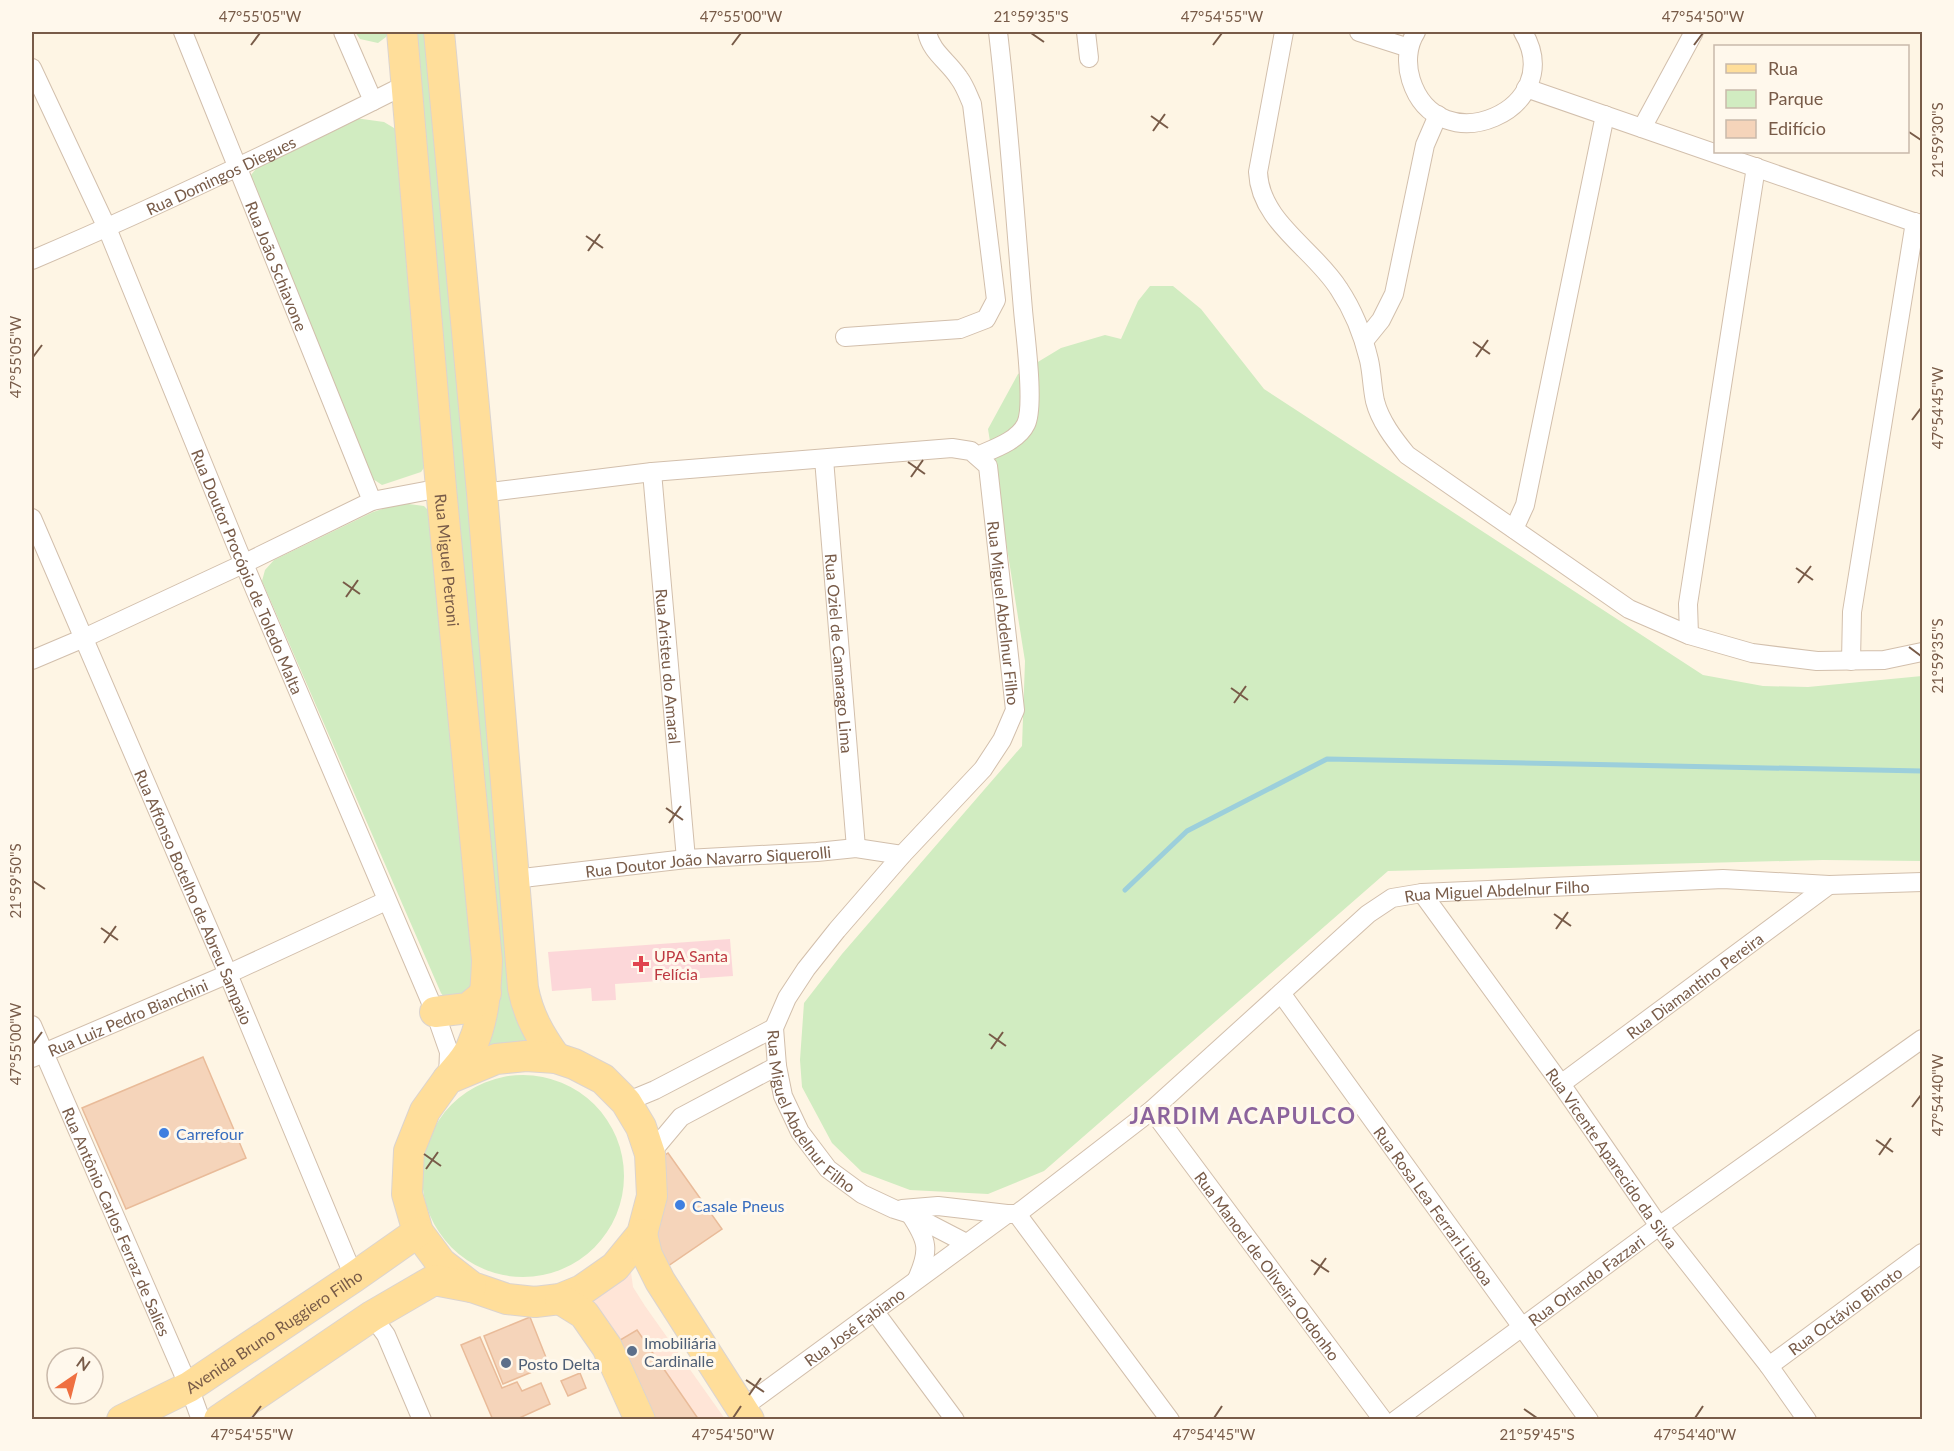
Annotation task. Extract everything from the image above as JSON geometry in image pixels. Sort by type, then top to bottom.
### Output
[{"type":"main road","name":"Rua Miguel Petroni","points":[[402,32],[441,488],[486,948],[486,993],[481,1022],[471,1049],[425,1111],[409,1151],[407,1194],[418,1232]]},
{"type":"main road","points":[[439,32],[482,493],[523,988],[527,1009],[542,1039],[556,1059]]},
{"type":"main road","points":[[435,1012],[468,1008],[486,993]]},
{"type":"main road","points":[[219,1419],[372,1316],[434,1280],[472,1287],[507,1299],[536,1302],[560,1299],[582,1290],[615,1267],[642,1234],[652,1196],[650,1154],[641,1126],[626,1102],[603,1079],[574,1064],[556,1059],[526,1056],[496,1059],[448,1079]]},
{"type":"main road","points":[[418,1232],[441,1263],[472,1287]]},
{"type":"main road","name":"Avenida Bruno Ruggiero Filho","points":[[122,1419],[189,1387],[418,1232]]},
{"type":"main road","points":[[642,1234],[648,1255],[660,1281],[745,1414]]},
{"type":"main road","points":[[560,1299],[584,1314],[607,1347],[640,1419]]},
{"type":"street","name":"Rua João Schiavone","points":[[183,32],[372,501]]},
{"type":"street","points":[[343,32],[373,101]]},
{"type":"street","points":[[844,337],[960,329],[986,319],[996,300],[972,104],[961,80],[935,52],[927,32]]},
{"type":"street","points":[[482,493],[652,472],[952,448],[971,451],[977,456],[1007,442],[1020,433],[1026,425],[1030,410],[998,32]]},
{"type":"street","points":[[1086,32],[1089,58]]},
{"type":"street","points":[[1284,32],[1258,172],[1261,193],[1275,218],[1316,258],[1347,302],[1364,341],[1375,401],[1382,418],[1407,455],[1629,609],[1689,635],[1731,648],[1784,658],[1884,660],[1923,652]]},
{"type":"street","points":[[1359,32],[1413,40],[1408,61],[1413,86],[1419,97],[1438,115],[1463,123],[1488,121],[1500,116],[1511,108],[1526,88],[1532,63],[1523,32]]},
{"type":"street","points":[[1642,128],[1694,32]]},
{"type":"street","name":"Rua Doutor Procópio de Toledo Malta","points":[[32,68],[107,228],[243,564],[435,1012],[449,1052],[448,1079]]},
{"type":"street","name":"Rua Domingos Diegues","points":[[32,260],[107,228],[408,84]]},
{"type":"street","points":[[1526,88],[1714,153]]},
{"type":"street","points":[[1364,341],[1381,320],[1394,294],[1425,144],[1438,115]]},
{"type":"street","points":[[1514,529],[1525,505],[1605,115]]},
{"type":"street","points":[[1715,153],[1919,223],[1852,612],[1851,661]]},
{"type":"street","points":[[1689,635],[1688,604],[1756,167]]},
{"type":"street","name":"Rua Miguel Abdelnur Filho","points":[[977,456],[987,466],[1015,710],[1002,740],[983,769],[902,855],[806,969],[787,998],[774,1028],[777,1066],[783,1096],[800,1132],[828,1169],[862,1194],[966,1243],[1012,1214],[1152,1110],[1368,915],[1392,898],[1422,893],[1723,879],[1829,885],[1923,882]]},
{"type":"street","name":"Rua Oziel de Camarago Lima","points":[[824,459],[856,848]]},
{"type":"street","name":"Rua Aristeu do Amaral","points":[[652,472],[686,859]]},
{"type":"street","points":[[32,660],[243,564],[372,501],[441,488]]},
{"type":"street","name":"Rua Affonso Botelho de Abreu Sampaio","points":[[32,518],[228,974],[354,1277]]},
{"type":"street","name":"Rua Doutor João Navarro Siquerolli","points":[[514,879],[686,859],[856,848],[902,855]]},
{"type":"street","name":"Rua Diamantino Pereira","points":[[1561,1084],[1829,885]]},
{"type":"street","name":"Rua Vicente Aparecido da Silva","points":[[1422,893],[1561,1084],[1659,1226],[1769,1366],[1807,1419]]},
{"type":"street","name":"Rua Luiz Pedro Bianchini","points":[[38,1056],[228,974],[386,901]]},
{"type":"street","name":"Rua Rosa Lea Ferrari Lisboa","points":[[1281,993],[1588,1419]]},
{"type":"street","name":"Rua Antônio Carlos Ferraz de Salies","points":[[32,1025],[38,1056],[189,1387],[201,1419]]},
{"type":"street","points":[[626,1102],[655,1090],[774,1028]]},
{"type":"street","name":"Rua Orlando Fazzari","points":[[1396,1419],[1659,1226],[1923,1039]]},
{"type":"street","points":[[650,1154],[681,1117],[777,1066]]},
{"type":"street","name":"Rua Manoel de Oliveira Ordonho","points":[[1152,1110],[1383,1419]]},
{"type":"street","name":"Rua Miguel Abdelnur Filho","points":[[902,1212],[938,1206],[1012,1214]]},
{"type":"street","points":[[902,1212],[920,1228],[925,1244],[926,1257],[916,1281]]},
{"type":"street","points":[[1012,1214],[1170,1419]]},
{"type":"street","name":"Rua José Fabiano","points":[[745,1414],[966,1243]]},
{"type":"street","name":"Rua Octávio Binoto","points":[[1769,1366],[1923,1253]]},
{"type":"street","points":[[875,1312],[955,1419]]},
{"type":"street","points":[[372,1316],[386,1335],[423,1419]]},
{"type":"shaded area","name":"UPA Santa Felícia","points":[[730,939],[733,976],[615,984],[616,1000],[592,1001],[591,988],[552,991],[548,952]]},
{"type":"shaded area","points":[[621,1271],[631,1272],[633,1287],[645,1306],[725,1419],[650,1419],[591,1308],[589,1293]]},
{"type":"green space","points":[[355,32],[389,32],[378,43],[360,39]]},
{"type":"green space","points":[[410,32],[433,32],[528,1041],[484,1049],[480,1041]]},
{"type":"green space","points":[[355,118],[384,122],[399,131],[428,462],[421,472],[382,485],[370,477],[251,181],[251,175],[259,165]]},
{"type":"green space","points":[[1150,286],[1173,286],[1201,309],[1264,389],[1703,675],[1763,686],[1808,687],[1922,676],[1922,861],[1823,860],[1388,871],[1044,1171],[988,1194],[910,1190],[862,1172],[832,1143],[802,1087],[800,1060],[804,1003],[842,954],[1022,746],[1025,661],[988,429],[1018,374],[1061,348],[1105,335],[1121,339],[1138,301]]},
{"type":"green space","points":[[401,503],[424,506],[429,511],[478,959],[472,995],[444,997],[441,993],[262,581],[265,570],[274,560],[373,512]]},
{"type":"green space","points":[[513,1075],[533,1075],[552,1079],[571,1087],[595,1104],[616,1137],[622,1156],[624,1176],[622,1196],[616,1215],[595,1248],[571,1265],[552,1273],[533,1277],[513,1277],[494,1273],[475,1265],[451,1248],[434,1224],[426,1205],[422,1186],[422,1166],[426,1147],[434,1128],[451,1104],[475,1087],[494,1079]]},
{"type":"building","name":"Carrefour","points":[[203,1057],[246,1158],[126,1209],[82,1108]]},
{"type":"building","name":"Casale Pneus","points":[[668,1153],[722,1229],[665,1268],[650,1230],[656,1161]]},
{"type":"building","points":[[530,1317],[549,1365],[503,1384],[484,1336]]},
{"type":"building","points":[[637,1330],[699,1420],[653,1420],[615,1343]]},
{"type":"building","points":[[480,1337],[502,1388],[517,1382],[522,1391],[541,1383],[550,1404],[515,1420],[493,1420],[461,1345]]},
{"type":"building","points":[[580,1373],[586,1388],[568,1396],[561,1381]]},
{"type":"waterway","points":[[1125,890],[1187,831],[1327,759],[1922,771]]},
{"type":"place","name":"UPA Santa Felícia","points":[[641,964]]},
{"type":"place","name":"Carrefour","points":[[164,1133]]},
{"type":"place","name":"Casale Pneus","points":[[680,1205]]},
{"type":"place","name":"Imobiliária Cardinalle","points":[[632,1351]]},
{"type":"place","name":"Posto Delta","points":[[506,1363]]},
{"type":"district","name":"JARDIM ACAPULCO","points":[[1243,1115]]}]
